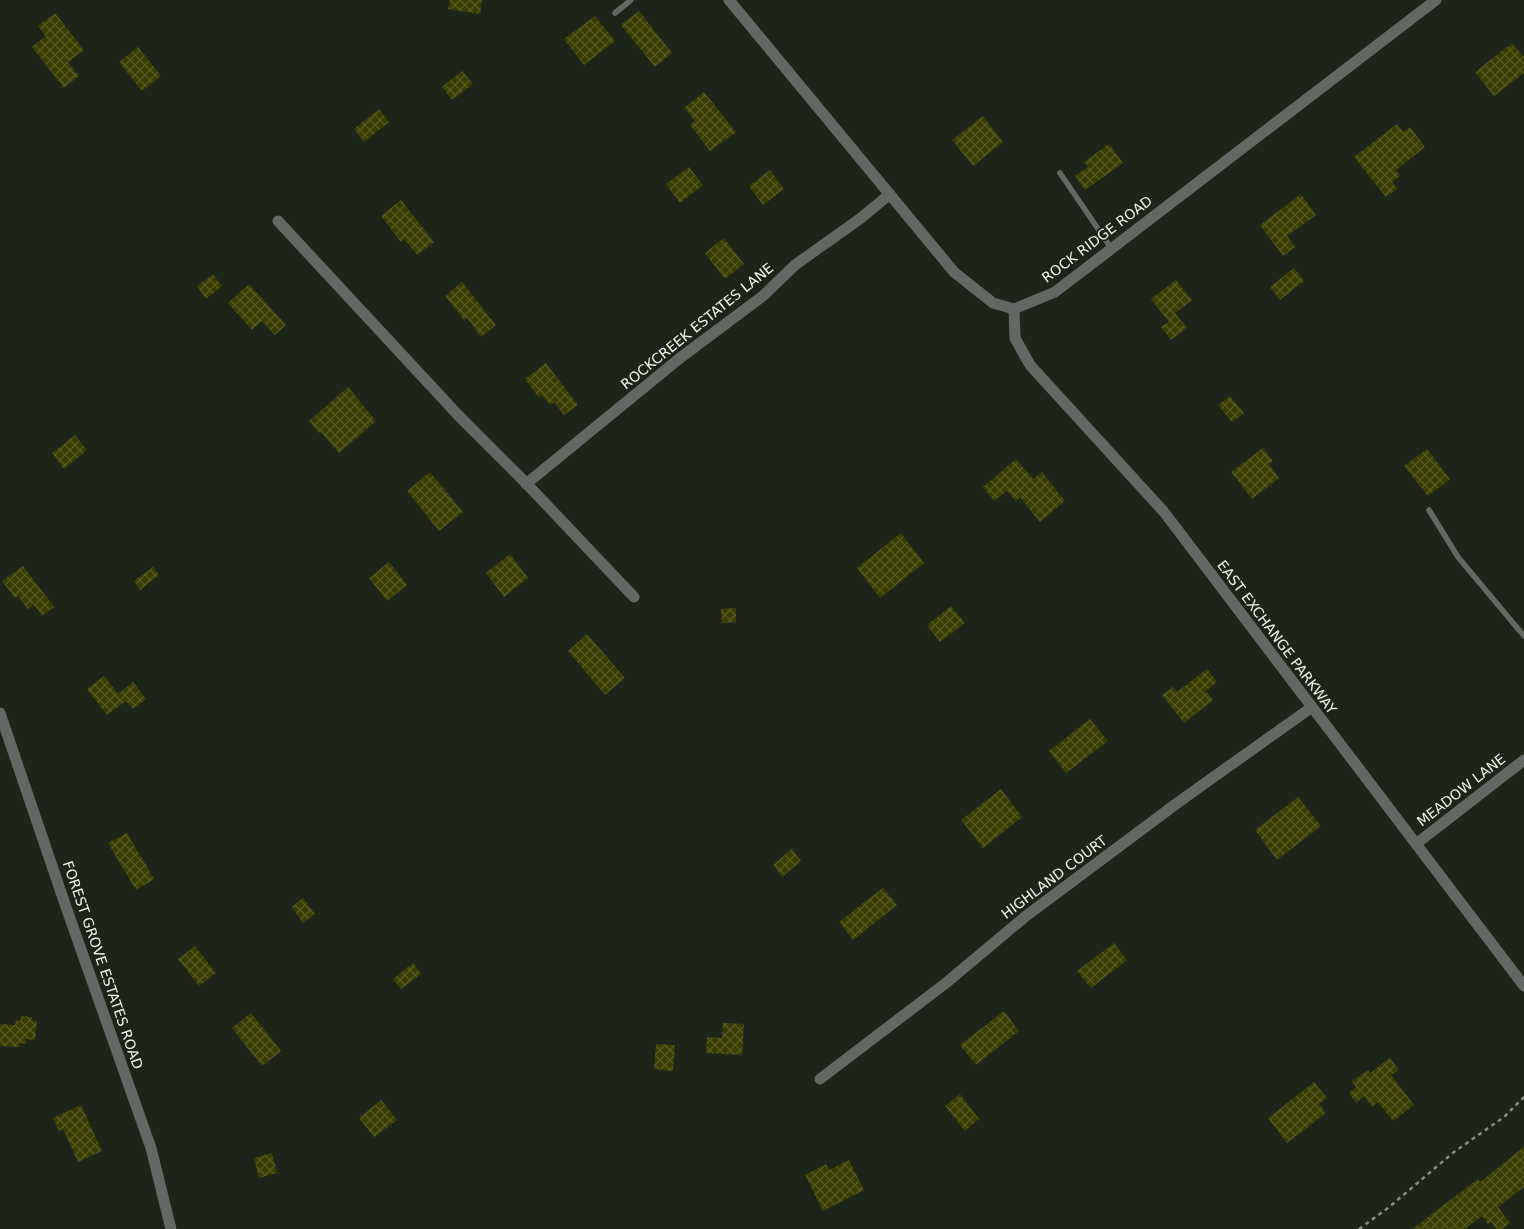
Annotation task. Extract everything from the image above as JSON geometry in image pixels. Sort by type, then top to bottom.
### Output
[{"type":"street","points":[[729,0],[954,272],[993,304],[1014,309]]},
{"type":"street","name":"ROCK RIDGE ROAD","points":[[1014,309],[1054,292],[1436,0]]},
{"type":"street","name":"ROCKCREEK ESTATES LANE","points":[[526,484],[680,358],[764,296],[795,265],[861,218],[890,194]]},
{"type":"street","points":[[278,221],[458,415],[634,597]]},
{"type":"street","name":"EAST EXCHANGE PARKWAY","points":[[1014,309],[1015,338],[1030,366],[1164,512],[1524,986]]},
{"type":"street","name":"HIGHLAND COURT","points":[[820,1079],[946,983],[1026,916],[1180,801],[1312,707]]},
{"type":"street","name":"FOREST GROVE ESTATES ROAD","points":[[0,713],[151,1148],[171,1229]]},
{"type":"street","name":"MEADOW LANE","points":[[1416,844],[1524,760]]},
{"type":"lane","points":[[615,13],[631,0]]},
{"type":"lane","points":[[1060,173],[1111,248]]},
{"type":"lane","points":[[1429,510],[1458,557],[1524,636]]},
{"type":"path","points":[[1359,1229],[1388,1208],[1454,1152],[1504,1118],[1524,1097]]},
{"type":"building","points":[[450,0],[482,0],[480,14],[448,9]]},
{"type":"building","points":[[639,11],[672,53],[655,67],[621,25]]},
{"type":"building","points":[[55,13],[84,50],[68,62],[79,76],[64,88],[32,47],[46,36],[38,26]]},
{"type":"building","points":[[595,16],[615,41],[584,65],[564,39]]},
{"type":"building","points":[[1512,43],[1524,57],[1524,73],[1494,96],[1475,72]]},
{"type":"building","points":[[138,47],[161,76],[142,91],[119,62]]},
{"type":"building","points":[[462,71],[473,84],[452,100],[442,87]]},
{"type":"building","points":[[704,92],[736,132],[710,151],[690,125],[695,121],[684,108]]},
{"type":"building","points":[[379,109],[389,122],[364,142],[354,129]]},
{"type":"building","points":[[983,116],[1003,142],[973,166],[952,140]]},
{"type":"building","points":[[1397,124],[1403,132],[1410,127],[1425,147],[1396,170],[1400,176],[1392,182],[1397,189],[1386,197],[1354,157]]},
{"type":"building","points":[[1109,144],[1123,163],[1085,190],[1075,176],[1088,167],[1084,162]]},
{"type":"building","points":[[689,167],[703,185],[680,203],[666,184]]},
{"type":"building","points":[[770,170],[784,189],[763,205],[749,186]]},
{"type":"building","points":[[1301,194],[1316,215],[1287,236],[1295,247],[1283,256],[1260,225]]},
{"type":"building","points":[[401,200],[434,242],[417,255],[404,239],[401,242],[381,216]]},
{"type":"building","points":[[724,238],[744,264],[725,279],[705,253]]},
{"type":"building","points":[[1294,268],[1304,281],[1280,300],[1270,287]]},
{"type":"building","points":[[213,274],[222,286],[206,299],[197,286]]},
{"type":"building","points":[[1176,280],[1192,300],[1175,313],[1187,328],[1171,340],[1161,327],[1169,322],[1151,299]]},
{"type":"building","points":[[462,282],[496,325],[481,337],[467,318],[464,320],[445,296]]},
{"type":"building","points":[[249,284],[286,325],[275,335],[262,321],[252,330],[228,303]]},
{"type":"building","points":[[546,363],[578,405],[564,415],[554,402],[550,405],[542,395],[539,398],[525,379]]},
{"type":"building","points":[[348,387],[376,421],[339,453],[309,421]]},
{"type":"building","points":[[1230,396],[1244,413],[1232,422],[1218,405]]},
{"type":"building","points":[[75,435],[87,450],[64,469],[52,453]]},
{"type":"building","points":[[1263,448],[1273,461],[1269,464],[1279,478],[1252,499],[1231,472]]},
{"type":"building","points":[[1427,449],[1450,479],[1428,496],[1404,466]]},
{"type":"building","points":[[1016,459],[1033,479],[1042,472],[1065,501],[1040,522],[1020,497],[1016,501],[1007,491],[994,501],[983,487]]},
{"type":"building","points":[[430,472],[463,512],[439,531],[407,491]]},
{"type":"building","points":[[901,533],[924,563],[880,598],[857,568]]},
{"type":"building","points":[[510,554],[528,578],[504,597],[486,573]]},
{"type":"building","points":[[389,562],[407,585],[387,601],[369,578]]},
{"type":"building","points":[[23,566],[54,607],[42,616],[34,605],[28,609],[18,596],[15,598],[2,581]]},
{"type":"building","points":[[153,567],[159,575],[140,590],[134,581]]},
{"type":"building","points":[[951,606],[965,623],[940,642],[927,625]]},
{"type":"building","points":[[736,608],[736,622],[722,623],[721,609]]},
{"type":"building","points":[[587,634],[625,678],[605,695],[568,651]]},
{"type":"building","points":[[1207,669],[1217,682],[1206,691],[1213,700],[1184,723],[1162,695],[1173,687],[1177,692]]},
{"type":"building","points":[[104,676],[118,694],[133,682],[146,699],[133,709],[126,701],[107,715],[87,689]]},
{"type":"building","points":[[1090,719],[1108,741],[1066,773],[1049,751]]},
{"type":"building","points":[[1001,789],[1022,817],[983,848],[961,820]]},
{"type":"building","points":[[1298,797],[1321,826],[1277,860],[1255,830]]},
{"type":"building","points":[[127,833],[154,879],[136,890],[108,843]]},
{"type":"building","points":[[792,849],[801,861],[782,877],[773,865]]},
{"type":"building","points":[[883,888],[897,905],[853,940],[839,922]]},
{"type":"building","points":[[303,898],[315,914],[303,923],[292,907]]},
{"type":"building","points":[[1114,943],[1127,960],[1091,988],[1077,971]]},
{"type":"building","points":[[195,946],[216,973],[199,986],[178,959]]},
{"type":"building","points":[[413,963],[421,974],[401,989],[393,979]]},
{"type":"building","points":[[1004,1011],[1019,1031],[976,1065],[960,1045]]},
{"type":"building","points":[[251,1013],[281,1051],[262,1066],[232,1028]]},
{"type":"building","points":[[21,1016],[32,1017],[31,1020],[37,1021],[35,1040],[26,1039],[26,1044],[20,1043],[20,1047],[0,1046],[0,1024],[15,1025],[16,1020],[20,1021]]},
{"type":"building","points":[[723,1023],[744,1024],[742,1055],[706,1053],[707,1037],[722,1038]]},
{"type":"building","points":[[656,1044],[675,1045],[673,1071],[654,1069]]},
{"type":"building","points":[[1390,1058],[1399,1070],[1391,1075],[1414,1105],[1393,1121],[1378,1102],[1372,1107],[1364,1096],[1356,1103],[1349,1093],[1356,1087],[1352,1081],[1368,1070],[1370,1073]]},
{"type":"building","points":[[1314,1082],[1327,1098],[1319,1104],[1326,1113],[1287,1143],[1268,1118]]},
{"type":"building","points":[[960,1094],[979,1119],[965,1131],[945,1106]]},
{"type":"building","points":[[381,1100],[397,1120],[374,1137],[359,1118]]},
{"type":"building","points":[[81,1105],[102,1151],[78,1162],[63,1129],[59,1131],[53,1118]]},
{"type":"building","points":[[1524,1147],[1524,1187],[1498,1207],[1510,1223],[1502,1229],[1496,1229],[1491,1222],[1488,1224],[1482,1216],[1465,1229],[1412,1229],[1478,1179],[1480,1182]]},
{"type":"building","points":[[272,1153],[277,1173],[259,1178],[254,1158]]},
{"type":"building","points":[[849,1160],[864,1190],[823,1211],[805,1175],[826,1164],[829,1170]]}]
